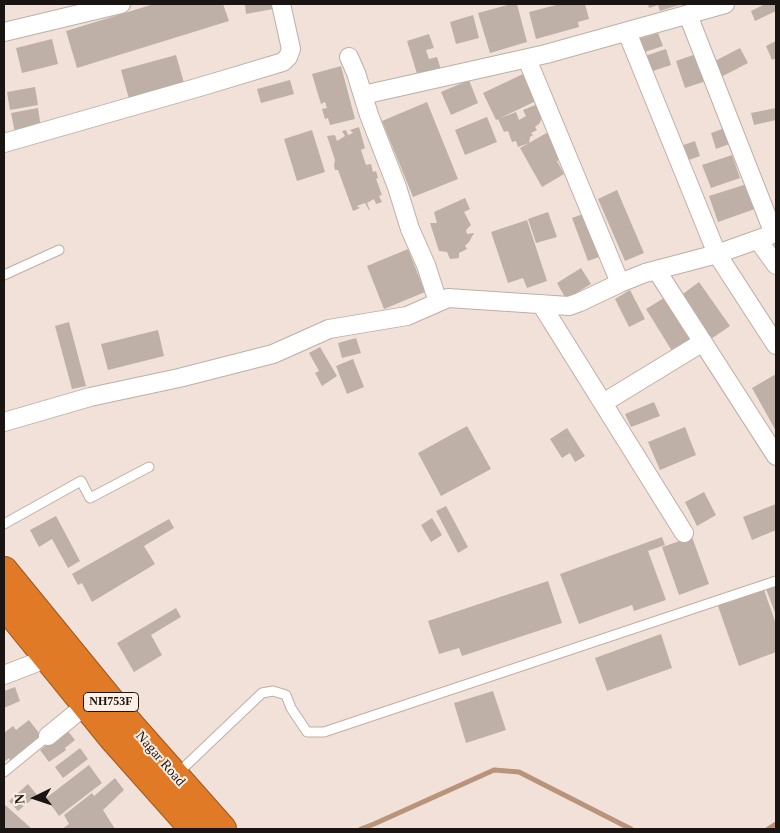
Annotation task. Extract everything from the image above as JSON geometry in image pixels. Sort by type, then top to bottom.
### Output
[{"type":"highway","name":"Nagar Road","points":[[4,571],[129,724],[222,829]]},
{"type":"highway","name":"Nagar Road","points":[[4,604],[113,738],[194,829]]},
{"type":"street","points":[[4,32],[122,4]]},
{"type":"street","points":[[4,143],[283,62],[288,57],[290,49],[281,4]]},
{"type":"street","points":[[363,95],[526,59],[725,4]]},
{"type":"street","points":[[688,15],[770,236],[776,265]]},
{"type":"street","points":[[627,32],[717,254],[776,345]]},
{"type":"street","points":[[349,57],[438,302]]},
{"type":"street","points":[[526,59],[620,283]]},
{"type":"street","points":[[4,422],[90,397],[179,378],[273,354],[329,329],[407,316],[448,298],[569,306],[620,283],[656,270],[717,254],[770,236]]},
{"type":"street","points":[[656,270],[776,456]]},
{"type":"street","points":[[541,304],[684,533]]},
{"type":"street","points":[[603,403],[703,342]]},
{"type":"street","points":[[4,675],[48,658]]},
{"type":"street","points":[[48,736],[86,705]]},
{"type":"lane","points":[[4,275],[59,250]]},
{"type":"lane","points":[[4,524],[81,481],[90,498],[149,467]]},
{"type":"lane","points":[[175,776],[262,693],[273,691],[286,695],[291,708],[307,732],[324,732],[776,581]]},
{"type":"lane","points":[[4,772],[48,736]]},
{"type":"building","points":[[154,4],[223,4],[229,21],[77,68],[66,31]]},
{"type":"building","points":[[245,4],[272,4],[273,9],[246,14]]},
{"type":"building","points":[[517,4],[527,42],[490,53],[478,13]]},
{"type":"building","points":[[560,4],[585,4],[589,19],[578,22],[579,27],[536,39],[529,12]]},
{"type":"building","points":[[648,4],[682,4],[660,11],[658,5],[649,8]]},
{"type":"building","points":[[765,4],[776,4],[776,11],[755,21],[751,11]]},
{"type":"building","points":[[473,15],[479,38],[456,44],[450,22]]},
{"type":"building","points":[[658,33],[663,46],[639,54],[635,40]]},
{"type":"building","points":[[429,34],[434,48],[426,50],[429,59],[437,57],[441,70],[418,77],[407,41]]},
{"type":"building","points":[[52,39],[58,64],[22,73],[16,48]]},
{"type":"building","points":[[776,41],[776,58],[772,60],[766,46]]},
{"type":"building","points":[[740,48],[748,63],[721,77],[713,62]]},
{"type":"building","points":[[666,49],[671,65],[647,73],[642,57]]},
{"type":"building","points":[[699,53],[709,80],[685,88],[676,61]]},
{"type":"building","points":[[176,55],[184,83],[129,99],[121,70]]},
{"type":"building","points":[[341,66],[355,119],[330,125],[328,118],[325,119],[322,109],[327,108],[325,102],[321,104],[312,74]]},
{"type":"building","points":[[523,74],[536,101],[496,120],[483,93]]},
{"type":"building","points":[[290,80],[294,94],[261,103],[257,89]]},
{"type":"building","points":[[469,80],[478,103],[451,115],[441,92]]},
{"type":"building","points":[[35,87],[38,105],[10,110],[7,92]]},
{"type":"building","points":[[427,102],[458,179],[413,197],[382,121]]},
{"type":"building","points":[[540,103],[543,112],[540,123],[535,127],[537,130],[531,133],[533,135],[530,137],[529,143],[518,147],[516,141],[512,142],[508,131],[504,132],[498,119],[516,112],[519,120],[526,116],[523,110]]},
{"type":"building","points":[[38,108],[41,128],[15,133],[11,113]]},
{"type":"building","points":[[776,108],[776,120],[754,125],[751,113]]},
{"type":"building","points":[[487,117],[497,142],[465,155],[455,130]]},
{"type":"building","points":[[730,126],[735,142],[716,149],[711,133]]},
{"type":"building","points":[[359,127],[365,148],[361,150],[366,165],[371,164],[373,172],[376,171],[378,178],[376,179],[382,195],[379,196],[382,202],[376,204],[374,199],[367,203],[370,210],[365,203],[357,206],[360,208],[353,211],[338,170],[335,170],[335,160],[327,136],[335,135],[337,141],[345,136],[342,131],[346,130],[348,135],[353,133],[350,130]]},
{"type":"building","points":[[312,130],[325,172],[297,181],[284,139]]},
{"type":"building","points":[[552,130],[566,155],[557,161],[564,174],[542,187],[520,148]]},
{"type":"building","points":[[695,141],[700,156],[683,162],[678,147]]},
{"type":"building","points":[[732,155],[740,178],[711,188],[702,165]]},
{"type":"building","points":[[747,184],[755,209],[718,222],[709,196]]},
{"type":"building","points":[[617,190],[644,253],[625,261],[598,199]]},
{"type":"building","points":[[465,198],[470,209],[464,212],[471,225],[466,230],[467,234],[474,233],[465,246],[467,249],[459,253],[459,258],[450,259],[447,252],[439,251],[430,223],[437,223],[434,212]]},
{"type":"building","points":[[548,212],[557,237],[536,243],[528,219]]},
{"type":"building","points":[[583,214],[599,257],[588,261],[572,218]]},
{"type":"building","points":[[527,220],[547,281],[527,288],[523,278],[508,283],[491,232]]},
{"type":"building","points":[[408,249],[425,292],[384,309],[367,266]]},
{"type":"building","points":[[581,268],[591,284],[566,299],[557,283]]},
{"type":"building","points":[[699,282],[730,326],[711,339],[680,296]]},
{"type":"building","points":[[630,290],[645,319],[629,327],[615,299]]},
{"type":"building","points":[[667,296],[692,339],[672,351],[646,309]]},
{"type":"building","points":[[69,322],[86,386],[72,389],[55,326]]},
{"type":"building","points":[[158,330],[164,356],[108,370],[101,344]]},
{"type":"building","points":[[356,338],[361,353],[342,358],[338,343]]},
{"type":"building","points":[[320,347],[337,376],[322,386],[315,373],[319,371],[309,353]]},
{"type":"building","points":[[353,359],[364,387],[347,394],[336,366]]},
{"type":"building","points":[[776,374],[776,431],[752,388]]},
{"type":"building","points":[[654,402],[660,416],[631,427],[625,414]]},
{"type":"building","points":[[467,426],[491,469],[441,496],[418,453]]},
{"type":"building","points":[[685,427],[696,455],[660,470],[648,442]]},
{"type":"building","points":[[567,428],[585,456],[575,462],[570,453],[562,458],[550,439]]},
{"type":"building","points":[[704,492],[716,515],[697,526],[685,502]]},
{"type":"building","points":[[776,504],[776,530],[752,540],[743,517]]},
{"type":"building","points":[[446,506],[468,547],[458,553],[436,511]]},
{"type":"building","points":[[56,516],[80,561],[68,568],[52,539],[39,547],[30,530]]},
{"type":"building","points":[[432,518],[442,535],[431,542],[421,525]]},
{"type":"building","points":[[169,519],[174,528],[144,546],[155,564],[92,602],[82,583],[78,585],[72,574]]},
{"type":"building","points":[[662,537],[665,545],[648,551],[666,600],[634,611],[632,605],[579,624],[560,574]]},
{"type":"building","points":[[692,537],[709,584],[679,595],[662,547]]},
{"type":"building","points":[[548,581],[562,623],[462,656],[459,648],[439,654],[428,621]]},
{"type":"building","points":[[776,585],[776,615],[766,589]]},
{"type":"building","points":[[763,587],[776,624],[776,652],[739,666],[717,603]]},
{"type":"building","points":[[176,608],[181,617],[151,635],[162,655],[134,672],[117,643]]},
{"type":"building","points":[[661,634],[672,668],[607,691],[595,658]]},
{"type":"building","points":[[15,687],[20,701],[4,708],[4,691]]},
{"type":"building","points":[[493,691],[506,730],[466,743],[454,703]]},
{"type":"building","points":[[29,720],[42,737],[11,761],[9,758],[4,762],[4,733],[13,726],[16,730]]},
{"type":"building","points":[[67,730],[75,740],[65,748],[66,750],[49,762],[40,750]]},
{"type":"building","points":[[80,748],[88,759],[63,778],[55,767]]},
{"type":"building","points":[[89,765],[102,783],[59,816],[46,798]]},
{"type":"building","points":[[115,778],[124,790],[103,810],[115,829],[62,829],[69,824],[64,815],[92,793],[94,796]]},
{"type":"building","points":[[28,784],[37,795],[18,811],[9,801]]},
{"type":"building","points":[[4,804],[32,829],[4,829]]},
{"type":"waterway","points":[[361,829],[494,770],[519,772],[631,829]]},
{"type":"waterway","points":[[768,829],[776,824]]}]
